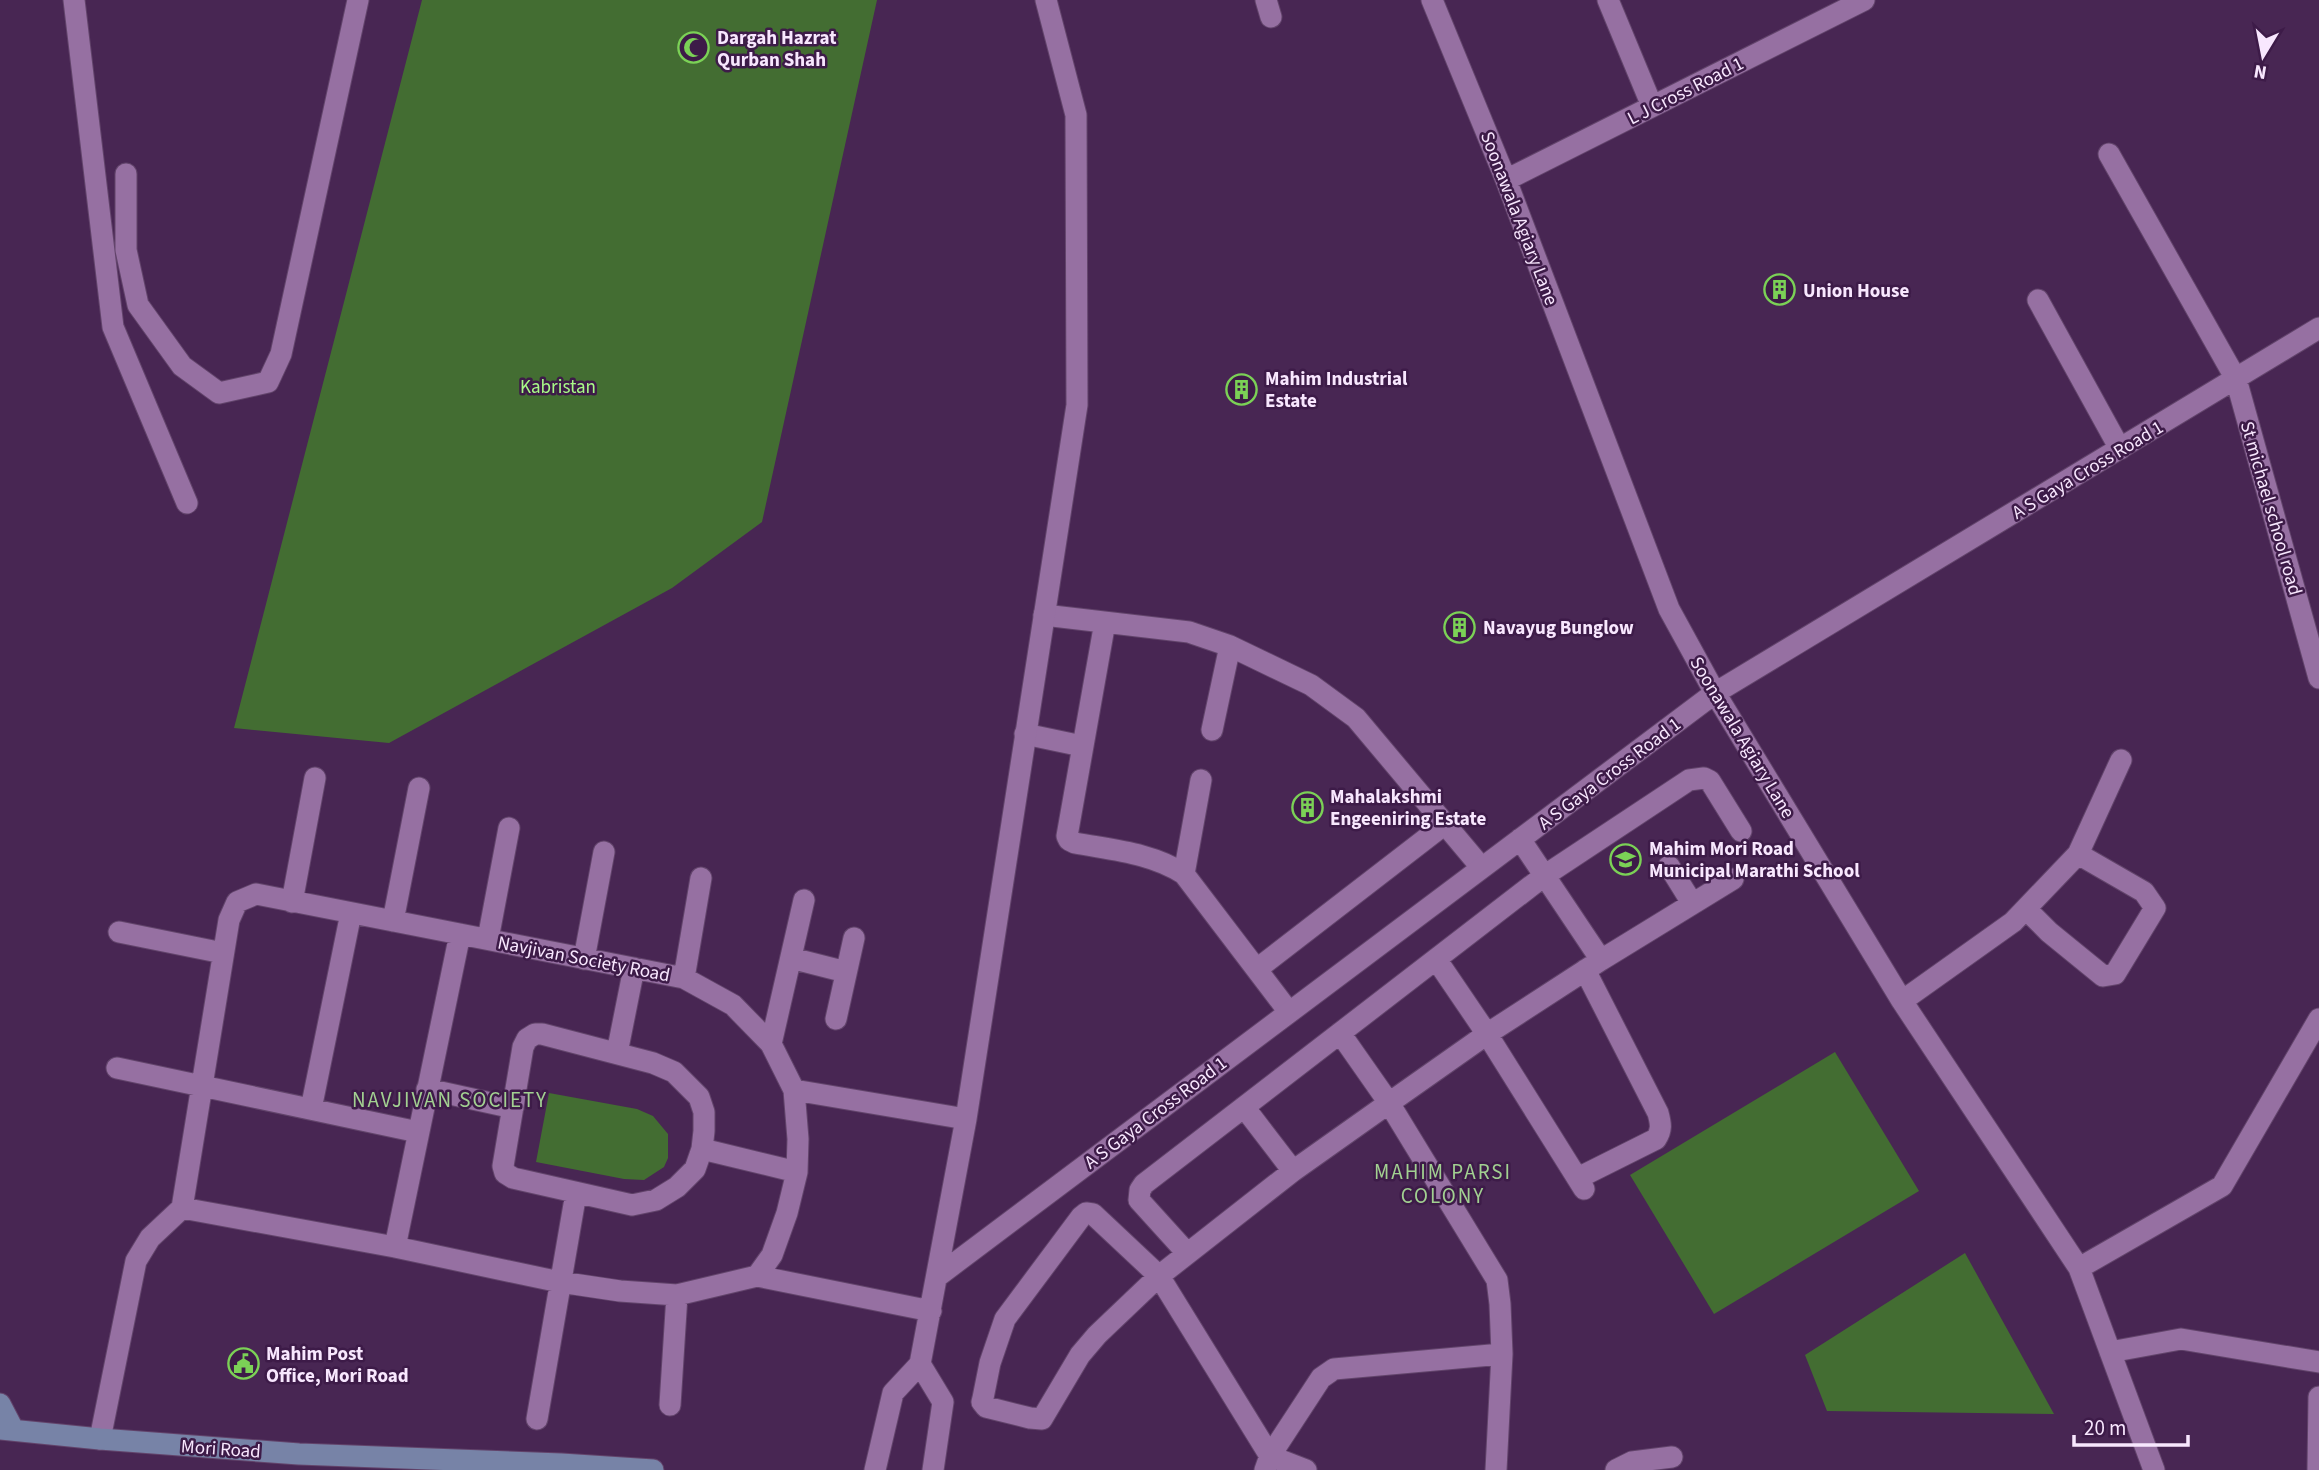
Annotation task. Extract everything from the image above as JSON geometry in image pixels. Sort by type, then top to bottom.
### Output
[{"type":"main road","points":[[0,1404],[7,1429]]},
{"type":"main road","name":"Mori Road","points":[[7,1429],[298,1462],[561,1464],[653,1470]]},
{"type":"street","points":[[74,0],[113,327],[187,503]]},
{"type":"street","points":[[126,174],[126,250],[138,304],[182,366],[219,393],[268,382],[281,354],[358,0]]},
{"type":"street","points":[[875,1470],[894,1393],[920,1364],[938,1276],[966,1119],[1077,405],[1076,115],[1046,0]]},
{"type":"street","name":"Soonawala Agiary Lane","points":[[1432,0],[1506,180],[1669,610],[1715,694],[1902,1001],[2079,1268],[2154,1470]]},
{"type":"street","points":[[1608,0],[1652,106]]},
{"type":"street","name":"L J Cross Road 1","points":[[1506,180],[1857,1]]},
{"type":"street","name":"St michael school road","points":[[2109,154],[2236,379],[2319,678]]},
{"type":"street","points":[[2038,300],[2120,449]]},
{"type":"street","name":"A S Gaya Cross Road 1","points":[[938,1276],[1715,694],[2319,328]]},
{"type":"street","points":[[1044,615],[1189,632],[1230,646],[1311,685],[1356,718],[1481,867]]},
{"type":"street","points":[[1105,622],[1067,829],[1069,840],[1155,859],[1184,874],[1289,1012]]},
{"type":"street","points":[[1212,730],[1230,646]]},
{"type":"street","points":[[1025,734],[1082,746]]},
{"type":"street","points":[[1902,1001],[2013,922],[2078,854],[2121,760]]},
{"type":"street","points":[[292,902],[315,778]]},
{"type":"street","points":[[1187,1253],[1139,1200],[1140,1189],[1544,876],[1689,779],[1710,781],[1741,831]]},
{"type":"street","points":[[1184,874],[1201,780]]},
{"type":"street","points":[[393,921],[419,788]]},
{"type":"street","points":[[1257,969],[1445,824]]},
{"type":"street","points":[[488,939],[509,828]]},
{"type":"street","points":[[1436,959],[1582,1184],[1656,1139],[1661,1124],[1658,1113],[1593,965],[1521,839]]},
{"type":"street","points":[[584,960],[604,852]]},
{"type":"street","points":[[2026,909],[2049,932],[2103,976],[2115,974],[2155,908],[2144,892],[2078,854]]},
{"type":"street","points":[[1669,866],[1692,903]]},
{"type":"street","points":[[684,978],[701,878]]},
{"type":"street","points":[[1306,1470],[1267,1463],[1159,1276],[1093,1214],[1086,1213],[1081,1217],[1005,1319],[990,1363],[984,1406],[1042,1419],[1080,1355],[1097,1335],[1159,1276],[1187,1253],[1293,1171],[1487,1034],[1733,879]]},
{"type":"street","name":"Navjivan Society Road","points":[[182,1208],[229,920],[237,902],[256,894],[684,978],[733,1005],[771,1044],[794,1090],[797,1172],[787,1213],[772,1255],[757,1276]]},
{"type":"street","points":[[771,1044],[804,900]]},
{"type":"street","points":[[311,1109],[351,913]]},
{"type":"street","points":[[119,932],[223,953]]},
{"type":"street","points":[[395,1247],[460,934]]},
{"type":"street","points":[[836,1019],[854,938]]},
{"type":"street","points":[[791,958],[846,972]]},
{"type":"street","points":[[617,1053],[634,968]]},
{"type":"street","points":[[2079,1268],[2221,1186],[2319,1018]]},
{"type":"street","points":[[1340,1033],[1389,1103],[1497,1280],[1502,1354],[1496,1470]]},
{"type":"street","points":[[535,1034],[542,1034],[653,1063],[674,1072],[699,1097],[704,1112],[702,1149],[695,1169],[677,1187],[656,1200],[632,1205],[576,1193],[513,1178],[505,1173],[503,1167],[513,1108],[523,1047],[527,1039],[535,1034]]},
{"type":"street","points":[[117,1069],[418,1132]]},
{"type":"street","points":[[428,1089],[513,1108]]},
{"type":"street","points":[[794,1090],[966,1119]]},
{"type":"street","points":[[1244,1107],[1293,1171]]},
{"type":"street","points":[[702,1149],[797,1172]]},
{"type":"street","points":[[537,1419],[576,1193]]},
{"type":"street","points":[[100,1439],[136,1261],[150,1238],[182,1208],[395,1247],[560,1282],[620,1291],[677,1295],[757,1276],[931,1311]]},
{"type":"street","points":[[670,1405],[677,1295]]},
{"type":"street","points":[[2110,1352],[2181,1339],[2319,1362]]},
{"type":"street","points":[[1267,1463],[1321,1378],[1334,1369],[1502,1354]]},
{"type":"street","points":[[920,1364],[943,1402],[933,1470]]},
{"type":"street","points":[[2318,1469],[2319,1397]]},
{"type":"street","points":[[1616,1470],[1632,1462],[1672,1457]]},
{"type":"green space","name":"Kabristan","points":[[422,0],[877,0],[762,522],[672,588],[389,743],[234,728]]},
{"type":"green space","points":[[1835,1052],[1919,1191],[1714,1314],[1630,1175]]},
{"type":"green space","points":[[549,1093],[637,1109],[653,1116],[668,1134],[668,1158],[664,1167],[644,1180],[624,1179],[536,1162]]},
{"type":"green space","points":[[1965,1253],[2054,1414],[1827,1411],[1805,1355]]},
{"type":"place","name":"Dargah Hazrat Qurban Shah","points":[[694,48]]},
{"type":"place","name":"Union House","points":[[1780,290]]},
{"type":"place","name":"Mahim Industrial Estate","points":[[1242,389]]},
{"type":"place","name":"Navayug Bunglow","points":[[1460,627]]},
{"type":"place","name":"Mahalakshmi Engeeniring Estate","points":[[1307,807]]},
{"type":"place","name":"Mahim Mori Road Municipal Marathi School","points":[[1626,859]]},
{"type":"place","name":"Mahim Post Office, Mori Road","points":[[243,1364]]},
{"type":"district","name":"NAVJIVAN SOCIETY","points":[[450,1100]]},
{"type":"district","name":"MAHIM PARSI COLONY","points":[[1443,1184]]}]
